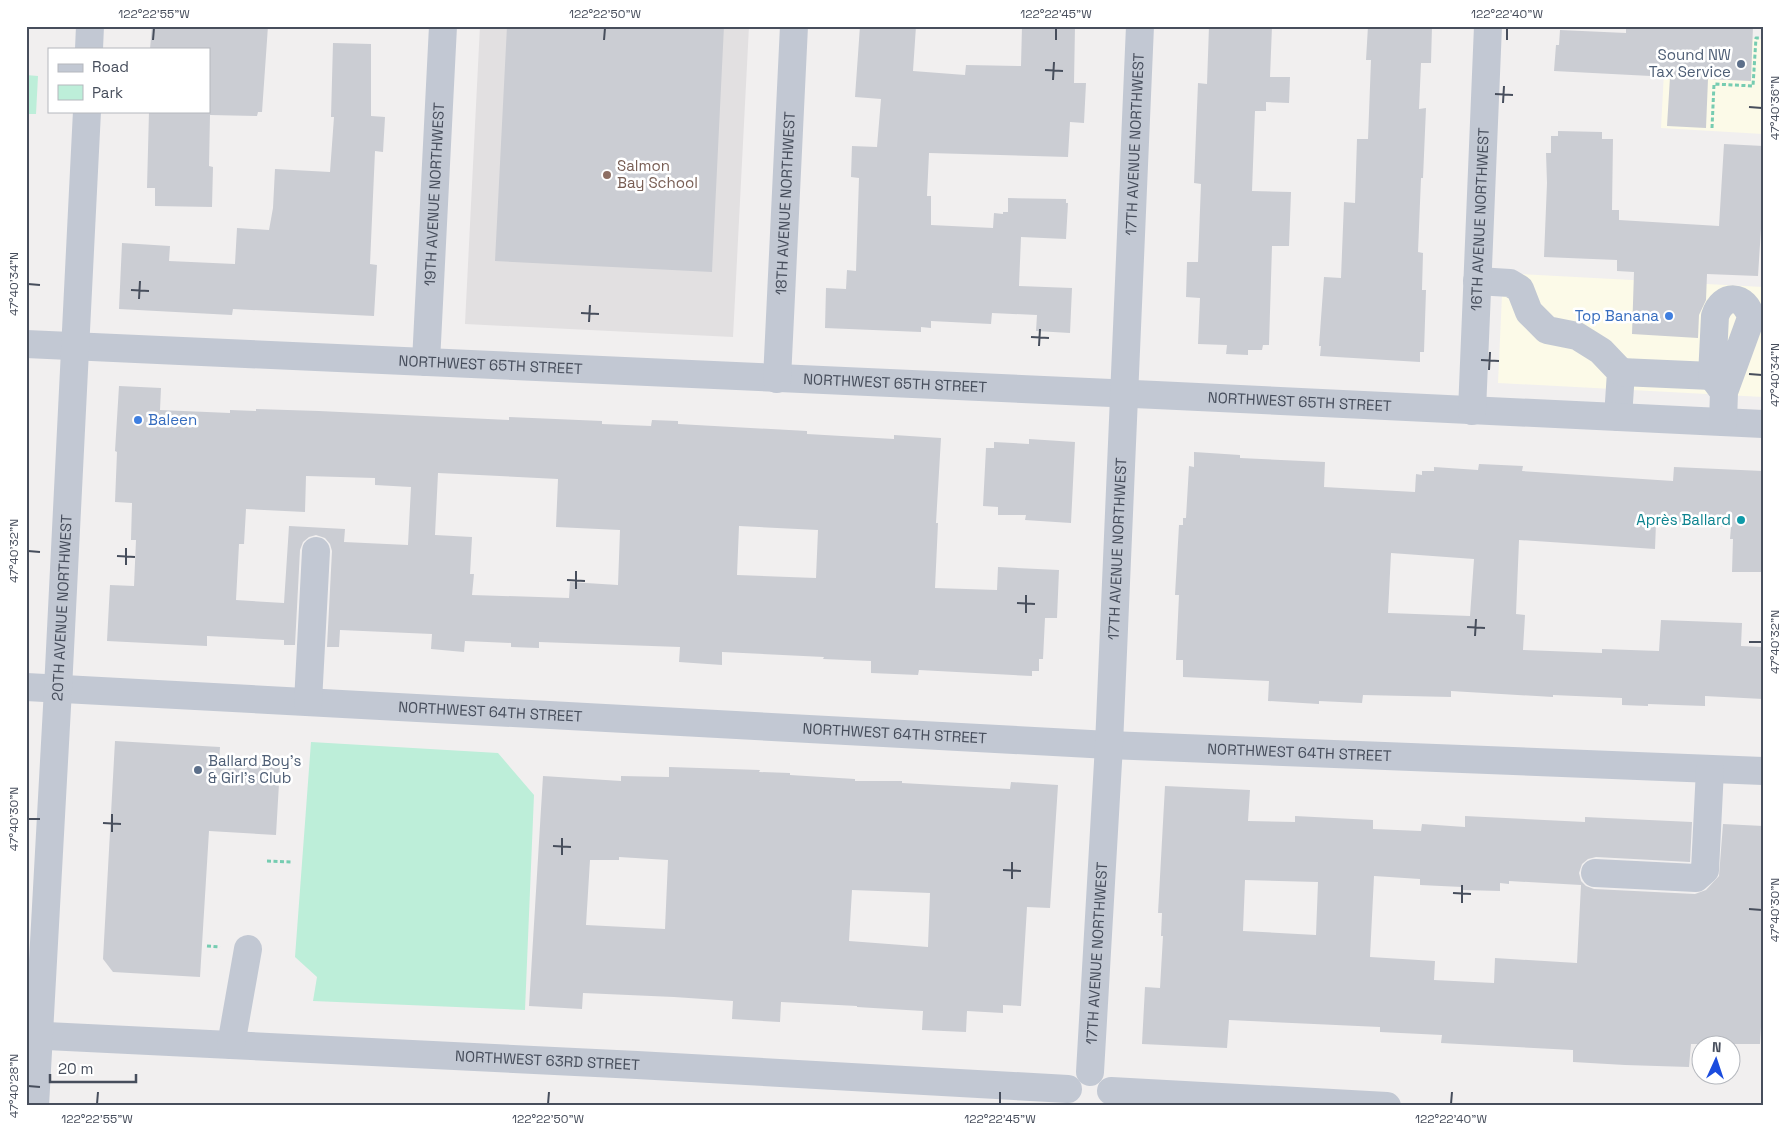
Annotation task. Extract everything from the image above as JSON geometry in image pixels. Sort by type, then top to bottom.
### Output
[{"type":"street","points":[[89,48],[90,26]]},
{"type":"street","name":"19TH AVENUE NORTHWEST","points":[[426,362],[443,26]]},
{"type":"street","name":"18TH AVENUE NORTHWEST","points":[[777,379],[794,26]]},
{"type":"street","name":"17TH AVENUE NORTHWEST","points":[[1090,1072],[1109,744],[1140,26]]},
{"type":"street","name":"16TH AVENUE NORTHWEST","points":[[1472,411],[1488,26]]},
{"type":"street","name":"20TH AVENUE NORTHWEST","points":[[34,1106],[32,1036],[58,689],[86,112]]},
{"type":"street","points":[[1478,281],[1510,283],[1520,289],[1530,312],[1547,330],[1577,336],[1602,351],[1620,372],[1718,384]]},
{"type":"street","points":[[1723,422],[1718,384],[1715,316],[1717,308],[1723,302],[1730,299],[1738,300],[1745,304],[1749,310],[1757,309]]},
{"type":"street","name":"NORTHWEST 65TH STREET","points":[[26,344],[1763,424]]},
{"type":"street","points":[[1618,417],[1620,372]]},
{"type":"street","points":[[308,702],[316,550]]},
{"type":"street","name":"NORTHWEST 64TH STREET","points":[[26,687],[1109,744],[1763,771]]},
{"type":"street","points":[[1595,873],[1696,878],[1705,870],[1710,769]]},
{"type":"street","points":[[232,1045],[248,949]]},
{"type":"street","name":"NORTHWEST 63RD STREET","points":[[32,1036],[657,1066],[1070,1098]]},
{"type":"street","points":[[1070,1098],[1071,1081],[1082,1073],[1090,1072],[1104,1077],[1109,1083],[1109,1099],[1387,1106]]},
{"type":"path","points":[[1712,128],[1714,84],[1753,86],[1756,38],[1763,38]]},
{"type":"path","points":[[267,861],[291,862]]},
{"type":"shaded area","name":"Salmon Bay School","points":[[480,26],[749,26],[733,337],[465,324]]},
{"type":"shaded area","points":[[1666,35],[1763,39],[1763,134],[1661,128]]},
{"type":"shaded area","points":[[1503,273],[1763,287],[1763,397],[1498,383]]},
{"type":"green space","points":[[26,75],[38,76],[36,114],[26,114]]},
{"type":"green space","points":[[311,742],[498,753],[534,795],[525,1010],[313,1001],[317,977],[295,957]]},
{"type":"building","points":[[152,26],[268,26],[262,112],[258,112],[257,116],[210,115],[209,166],[213,167],[212,207],[155,206],[155,188],[147,188],[149,112],[210,112],[210,48],[150,48]]},
{"type":"building","name":"Salmon Bay School","points":[[507,26],[724,26],[712,272],[495,261]]},
{"type":"building","points":[[860,26],[916,26],[913,71],[965,75],[966,65],[1021,66],[1022,26],[1075,26],[1074,83],[1086,83],[1084,123],[1070,122],[1068,157],[929,153],[927,196],[931,196],[931,225],[993,228],[994,213],[1003,214],[1003,212],[1008,212],[1008,198],[1066,199],[1066,203],[1068,203],[1066,239],[1021,237],[1019,286],[1072,288],[1070,333],[1036,331],[1037,315],[992,313],[991,324],[931,321],[931,328],[921,327],[921,332],[825,328],[826,288],[846,289],[847,270],[856,271],[859,178],[851,177],[852,146],[877,147],[881,99],[855,97]]},
{"type":"building","points":[[1209,26],[1272,26],[1270,77],[1290,77],[1289,103],[1266,102],[1266,111],[1255,111],[1252,191],[1291,192],[1289,246],[1272,246],[1269,345],[1263,345],[1262,350],[1248,350],[1248,355],[1226,354],[1227,345],[1198,344],[1200,298],[1186,297],[1187,262],[1198,262],[1201,184],[1194,183],[1198,83],[1207,84]]},
{"type":"building","points":[[1368,26],[1432,26],[1431,63],[1421,63],[1419,109],[1426,108],[1418,252],[1423,253],[1422,290],[1426,290],[1424,352],[1420,352],[1420,362],[1320,356],[1321,346],[1319,346],[1324,277],[1341,278],[1344,202],[1355,203],[1357,139],[1368,139],[1371,60],[1366,60]]},
{"type":"building","points":[[1626,26],[1753,26],[1751,81],[1708,79],[1706,128],[1667,126],[1670,77],[1554,71],[1556,45],[1559,45],[1560,30],[1626,33]]},
{"type":"building","points":[[333,43],[371,44],[371,116],[385,117],[383,152],[375,151],[370,264],[377,265],[374,316],[233,309],[232,315],[119,309],[122,243],[170,246],[169,261],[235,264],[237,228],[269,230],[273,208],[275,169],[330,172],[334,117],[331,117]]},
{"type":"building","points":[[1558,131],[1602,132],[1602,139],[1613,139],[1612,210],[1619,210],[1619,220],[1719,226],[1724,144],[1763,146],[1763,197],[1758,276],[1707,274],[1706,300],[1699,315],[1698,338],[1632,334],[1634,272],[1617,271],[1617,260],[1544,257],[1547,183],[1546,153],[1551,153],[1551,136],[1558,136]]},
{"type":"building","points":[[119,386],[161,388],[160,410],[230,413],[230,410],[256,411],[256,409],[509,420],[509,417],[602,421],[602,424],[651,426],[652,420],[678,421],[678,424],[807,431],[807,434],[894,439],[894,435],[941,438],[936,523],[938,523],[935,588],[997,590],[998,567],[1059,570],[1057,618],[1045,618],[1043,659],[1039,659],[1039,671],[1032,671],[1032,676],[919,670],[918,675],[871,673],[871,661],[722,652],[722,665],[679,662],[680,647],[539,642],[539,648],[511,647],[511,643],[465,641],[464,652],[431,649],[432,634],[340,630],[339,647],[327,647],[332,551],[330,544],[325,538],[316,535],[309,537],[303,542],[300,550],[295,645],[284,645],[284,640],[207,636],[207,646],[107,641],[110,585],[134,586],[136,540],[131,540],[132,503],[115,502],[117,452],[115,451]],"holes":[[[438,473],[558,479],[556,527],[620,530],[618,585],[570,582],[569,598],[472,595],[474,574],[470,574],[472,537],[435,535]],[[306,476],[375,478],[375,485],[411,487],[408,545],[344,542],[345,529],[289,526],[284,603],[236,600],[239,544],[244,544],[246,509],[305,512]],[[739,526],[818,530],[816,578],[737,575]]]},
{"type":"building","points":[[1029,439],[1075,442],[1071,523],[1025,520],[1026,515],[998,515],[998,507],[983,506],[986,448],[994,448],[994,442],[1029,444]]},
{"type":"building","points":[[1194,452],[1240,455],[1240,458],[1325,462],[1324,487],[1415,492],[1416,474],[1422,475],[1422,471],[1434,471],[1434,467],[1478,470],[1479,464],[1523,466],[1522,471],[1673,481],[1674,467],[1763,471],[1763,572],[1732,572],[1733,539],[1730,539],[1731,527],[1656,523],[1655,549],[1519,540],[1516,614],[1525,615],[1523,650],[1602,653],[1602,649],[1659,651],[1661,620],[1742,623],[1741,646],[1763,647],[1763,699],[1705,696],[1705,706],[1648,704],[1648,706],[1622,705],[1622,698],[1553,695],[1553,697],[1451,691],[1451,697],[1363,695],[1362,703],[1319,701],[1319,704],[1268,701],[1269,681],[1183,677],[1183,660],[1176,660],[1179,595],[1175,595],[1179,525],[1183,525],[1183,518],[1186,518],[1189,466],[1194,467]],"holes":[[[1391,553],[1474,559],[1470,616],[1388,613]]]},
{"type":"building","points":[[115,741],[220,747],[219,763],[280,766],[276,835],[209,831],[200,977],[113,972],[103,959]]},
{"type":"building","points":[[669,767],[760,770],[759,772],[855,779],[855,781],[902,781],[902,783],[1010,789],[1011,782],[1058,785],[1050,908],[1027,907],[1021,1006],[1003,1005],[1003,1013],[967,1011],[966,1032],[922,1030],[923,1011],[857,1006],[781,1002],[780,1022],[732,1019],[733,1001],[674,997],[583,993],[582,1009],[529,1006],[543,776],[621,781],[621,776],[669,777]],"holes":[[[619,857],[668,860],[665,929],[586,925],[590,860],[619,860]],[[852,890],[930,893],[928,947],[849,941]]]},
{"type":"building","points":[[1165,786],[1250,790],[1248,821],[1295,822],[1295,816],[1373,820],[1373,829],[1421,831],[1422,824],[1465,827],[1465,816],[1585,822],[1585,817],[1692,822],[1690,862],[1596,857],[1588,859],[1582,864],[1579,873],[1581,881],[1586,886],[1594,889],[1695,894],[1706,890],[1719,876],[1723,824],[1763,826],[1763,993],[1760,1044],[1742,1044],[1742,1034],[1692,1034],[1689,1067],[1625,1065],[1573,1062],[1573,1050],[1441,1043],[1442,1035],[1380,1032],[1380,1027],[1229,1020],[1227,1048],[1142,1044],[1145,987],[1160,988],[1163,936],[1161,936],[1162,913],[1158,913]],"holes":[[[1374,876],[1420,879],[1420,885],[1462,887],[1462,890],[1500,891],[1500,883],[1509,884],[1509,881],[1581,885],[1577,963],[1495,958],[1494,983],[1434,980],[1435,961],[1370,957]],[[1245,880],[1318,882],[1316,935],[1243,931]]]},
{"type":"place","name":"Sound NW Tax Service","points":[[1741,64]]},
{"type":"place","name":"Salmon Bay School","points":[[607,175]]},
{"type":"place","name":"Top Banana","points":[[1669,316]]},
{"type":"place","name":"Baleen","points":[[138,420]]},
{"type":"place","name":"Après Ballard","points":[[1741,520]]},
{"type":"place","name":"Ballard Boy's & Girl's Club","points":[[198,770]]}]
